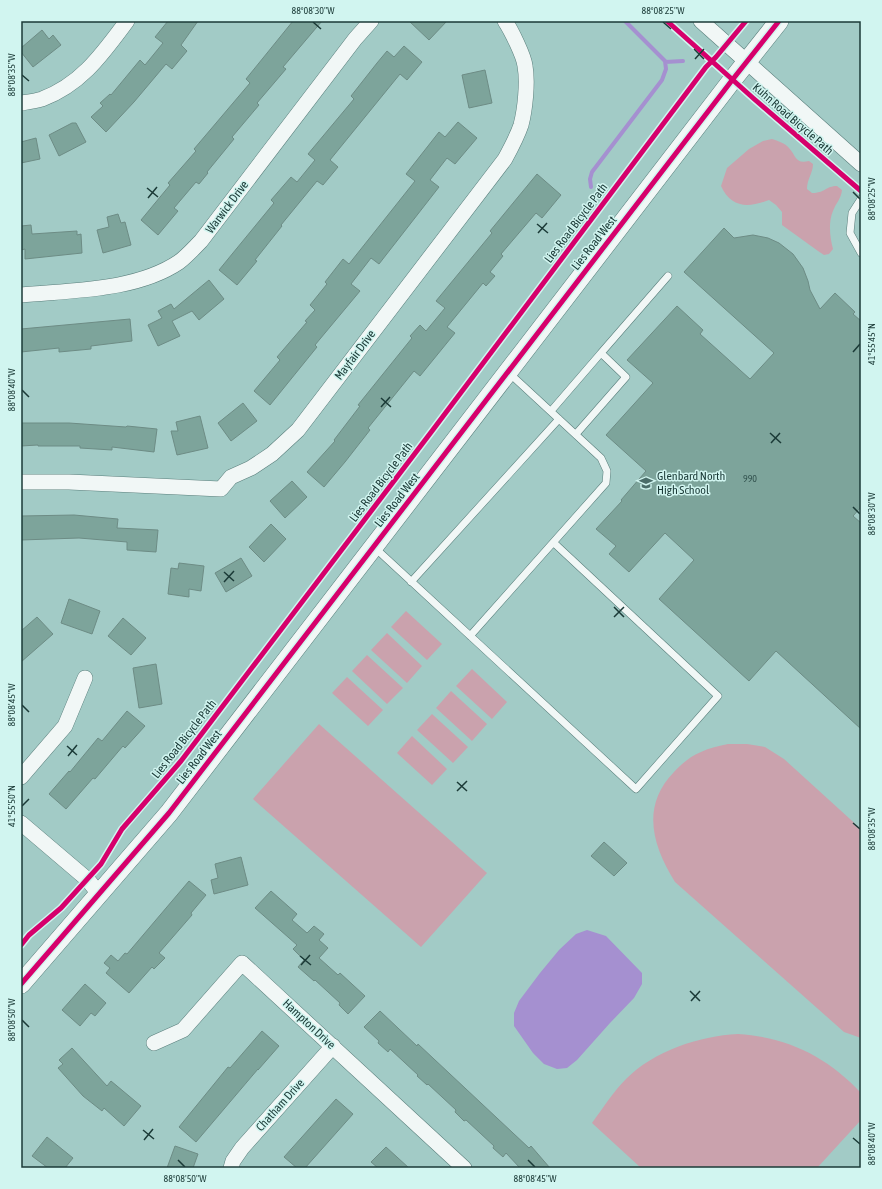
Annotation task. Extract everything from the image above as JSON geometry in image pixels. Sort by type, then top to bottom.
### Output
[{"type":"street","points":[[21,104],[41,100],[62,90],[84,74],[97,61],[127,21]]},
{"type":"street","name":"Warwick Drive","points":[[21,294],[110,286],[134,282],[155,275],[180,261],[201,241],[371,21]]},
{"type":"street","name":"Mayfair Drive","points":[[21,482],[69,482],[221,489],[231,477],[251,468],[272,454],[290,438],[298,430],[505,159],[511,148],[517,136],[524,113],[525,66],[511,30],[505,21]]},
{"type":"street","points":[[701,21],[861,164]]},
{"type":"street","name":"Lies Road West","points":[[21,984],[169,813],[779,21]]},
{"type":"street","points":[[21,777],[65,726],[85,678]]},
{"type":"street","points":[[21,823],[88,880],[99,894]]},
{"type":"street","name":"Hampton Drive","points":[[154,1043],[183,1030],[242,963],[464,1168]]},
{"type":"street","name":"Chatham Drive","points":[[231,1168],[242,1148],[333,1046]]},
{"type":"lane","points":[[861,199],[852,213],[850,233],[861,253]]},
{"type":"lane","points":[[550,411],[668,276]]},
{"type":"lane","points":[[576,434],[626,377],[601,353]]},
{"type":"lane","points":[[470,636],[606,483],[607,471],[601,458],[508,372]]},
{"type":"lane","points":[[411,582],[559,419]]},
{"type":"lane","points":[[374,547],[636,789],[718,696],[554,543]]},
{"type":"shaded area","points":[[772,139],[787,146],[799,161],[809,161],[813,164],[807,189],[812,193],[820,192],[833,186],[837,186],[842,190],[841,196],[831,215],[830,235],[833,249],[829,254],[824,255],[782,225],[782,212],[769,200],[747,205],[741,204],[730,199],[721,186],[727,168],[749,149],[763,141]]},
{"type":"shaded area","points":[[406,611],[442,644],[427,660],[391,627]]},
{"type":"shaded area","points":[[387,633],[422,666],[407,683],[371,650]]},
{"type":"shaded area","points":[[367,655],[403,688],[387,704],[352,671]]},
{"type":"shaded area","points":[[472,669],[507,702],[492,719],[456,686]]},
{"type":"shaded area","points":[[347,677],[383,710],[368,726],[332,693]]},
{"type":"shaded area","points":[[451,691],[487,724],[472,741],[436,708]]},
{"type":"shaded area","points":[[432,714],[468,747],[453,763],[417,730]]},
{"type":"shaded area","points":[[319,724],[487,873],[421,947],[253,799]]},
{"type":"shaded area","points":[[412,736],[447,769],[432,785],[397,753]]},
{"type":"shaded area","points":[[728,744],[747,744],[765,747],[784,759],[861,829],[861,1038],[844,1032],[675,882],[660,854],[654,826],[654,812],[657,798],[664,785],[677,769],[690,758],[707,749]]},
{"type":"shaded area","points":[[587,930],[606,936],[642,973],[642,984],[634,998],[577,1060],[567,1068],[557,1069],[544,1064],[533,1053],[514,1026],[514,1013],[519,1001],[559,950],[576,934]]},
{"type":"shaded area","points":[[738,1034],[773,1039],[806,1051],[835,1069],[861,1093],[861,1120],[817,1168],[641,1168],[592,1123],[621,1084],[637,1069],[650,1060],[663,1053],[693,1042],[723,1035]]},
{"type":"building","points":[[168,21],[198,21],[181,45],[187,51],[172,69],[166,64],[106,132],[91,117],[103,106],[100,103],[110,94],[111,95],[140,60],[145,65],[163,43],[155,37]]},
{"type":"building","points":[[293,21],[322,21],[283,67],[286,69],[257,103],[259,105],[232,137],[234,139],[207,172],[208,173],[199,184],[196,182],[174,208],[178,211],[158,235],[141,220],[170,185],[168,183],[196,151],[194,149],[250,83],[246,79]]},
{"type":"building","points":[[409,21],[447,21],[429,40]]},
{"type":"building","points":[[42,30],[49,39],[53,35],[61,45],[33,67],[21,52],[21,48]]},
{"type":"building","points":[[404,46],[422,62],[407,80],[400,74],[330,160],[338,167],[323,185],[317,181],[281,225],[282,226],[255,260],[257,261],[237,285],[219,270],[274,203],[271,200],[291,177],[297,182],[315,160],[308,154],[354,99],[351,96],[377,63],[387,51],[394,57]]},
{"type":"building","points":[[485,70],[492,103],[469,108],[462,75]]},
{"type":"building","points":[[458,122],[477,138],[455,164],[447,158],[430,180],[439,187],[379,264],[371,258],[351,284],[360,291],[315,345],[317,347],[270,405],[254,391],[280,360],[277,357],[307,322],[305,321],[315,310],[310,305],[327,284],[325,282],[343,259],[349,264],[415,181],[406,174],[439,132],[445,137]]},
{"type":"building","points":[[72,123],[76,123],[86,142],[59,156],[49,135]]},
{"type":"building","points":[[36,138],[40,159],[21,163],[21,142]]},
{"type":"building","points":[[537,174],[561,195],[542,218],[536,213],[501,254],[503,256],[490,272],[495,276],[486,286],[483,283],[447,327],[455,333],[420,376],[414,371],[368,428],[370,430],[324,487],[307,472],[335,441],[334,440],[360,406],[358,405],[412,338],[410,336],[420,325],[426,331],[445,308],[436,301],[492,233],[490,231]]},
{"type":"building","points":[[118,214],[121,223],[125,222],[131,245],[103,253],[97,230],[109,227],[107,217]]},
{"type":"building","points":[[31,225],[32,234],[77,231],[77,235],[81,234],[82,253],[25,259],[25,249],[21,250],[21,226]]},
{"type":"building","name":"Glenbard North High School","points":[[724,228],[734,238],[753,235],[768,238],[779,243],[793,254],[803,268],[810,290],[820,309],[835,293],[855,312],[853,314],[861,321],[861,507],[853,516],[861,523],[861,729],[776,651],[749,681],[659,599],[694,560],[665,533],[629,572],[609,554],[616,546],[596,529],[622,501],[621,500],[646,471],[606,435],[653,383],[627,360],[677,306],[703,330],[700,334],[750,379],[774,353],[684,272]]},
{"type":"building","points":[[209,280],[224,299],[199,320],[192,311],[172,321],[180,336],[158,346],[148,325],[162,318],[158,311],[171,304],[174,309]]},
{"type":"building","points":[[130,319],[132,341],[91,346],[91,349],[59,352],[59,348],[21,352],[21,329]]},
{"type":"building","points":[[243,403],[257,421],[231,441],[218,423]]},
{"type":"building","points":[[200,416],[208,448],[177,455],[171,431],[178,431],[176,422]]},
{"type":"building","points":[[21,423],[69,423],[157,429],[154,452],[112,447],[112,450],[80,448],[80,446],[21,446]]},
{"type":"building","points":[[292,481],[307,497],[285,518],[270,501]]},
{"type":"building","points":[[74,515],[118,519],[117,528],[158,530],[156,552],[127,550],[127,542],[79,538],[21,540],[21,516]]},
{"type":"building","points":[[271,524],[286,539],[264,562],[249,547]]},
{"type":"building","points":[[241,558],[252,576],[226,592],[215,573]]},
{"type":"building","points":[[179,563],[204,566],[201,591],[189,589],[189,597],[168,594],[171,568],[178,569]]},
{"type":"building","points":[[69,599],[100,611],[92,634],[61,623]]},
{"type":"building","points":[[37,617],[53,634],[21,662],[21,631]]},
{"type":"building","points":[[123,618],[146,638],[131,655],[108,636]]},
{"type":"building","points":[[156,664],[162,704],[139,708],[133,668]]},
{"type":"building","points":[[127,711],[145,726],[125,748],[123,746],[95,779],[93,778],[66,809],[49,794],[69,771],[70,772],[98,738],[102,741]]},
{"type":"building","points":[[604,842],[627,863],[614,876],[591,856]]},
{"type":"building","points":[[241,857],[248,885],[214,894],[211,880],[218,878],[215,864]]},
{"type":"building","points":[[189,881],[206,895],[191,913],[192,915],[159,953],[165,958],[154,969],[152,967],[129,993],[106,973],[110,968],[104,963],[111,955],[118,961],[125,953],[127,954]]},
{"type":"building","points":[[271,891],[297,914],[292,920],[307,933],[314,926],[324,934],[319,940],[328,948],[319,958],[338,975],[340,973],[365,996],[348,1014],[339,1005],[340,1003],[298,967],[304,960],[293,949],[297,945],[255,908]]},
{"type":"building","points":[[85,984],[106,1003],[95,1016],[91,1013],[80,1026],[62,1010]]},
{"type":"building","points":[[380,1011],[417,1046],[418,1044],[529,1148],[531,1146],[550,1168],[520,1168],[506,1153],[503,1157],[493,1148],[494,1146],[466,1120],[464,1121],[455,1112],[456,1110],[417,1076],[418,1075],[390,1049],[388,1052],[378,1043],[379,1041],[364,1027]]},
{"type":"building","points":[[262,1031],[279,1046],[196,1142],[179,1127],[228,1067],[230,1068]]},
{"type":"building","points":[[72,1048],[107,1086],[111,1081],[141,1106],[124,1126],[104,1108],[102,1111],[83,1096],[58,1068],[63,1064],[59,1060]]},
{"type":"building","points":[[336,1099],[353,1114],[305,1168],[297,1168],[284,1157]]},
{"type":"building","points":[[47,1137],[73,1158],[65,1168],[48,1168],[32,1156]]},
{"type":"building","points":[[175,1146],[198,1154],[193,1168],[167,1168]]},
{"type":"building","points":[[386,1147],[409,1168],[378,1168],[371,1162]]},
{"type":"waterway","points":[[591,187],[590,179],[592,172],[662,80],[666,69],[665,61],[625,21]]},
{"type":"waterway","points":[[665,62],[683,61]]},
{"type":"cycle path","name":"Kuhn Road Bicycle Path","points":[[667,21],[753,98],[861,191]]},
{"type":"cycle path","name":"Lies Road Bicycle Path","points":[[21,945],[29,935],[61,908],[101,864],[122,829],[181,761],[706,67],[746,21]]},
{"type":"cycle path","points":[[21,984],[169,813],[779,21]]},
{"type":"place","name":"Glenbard North High School","points":[[646,483]]}]
